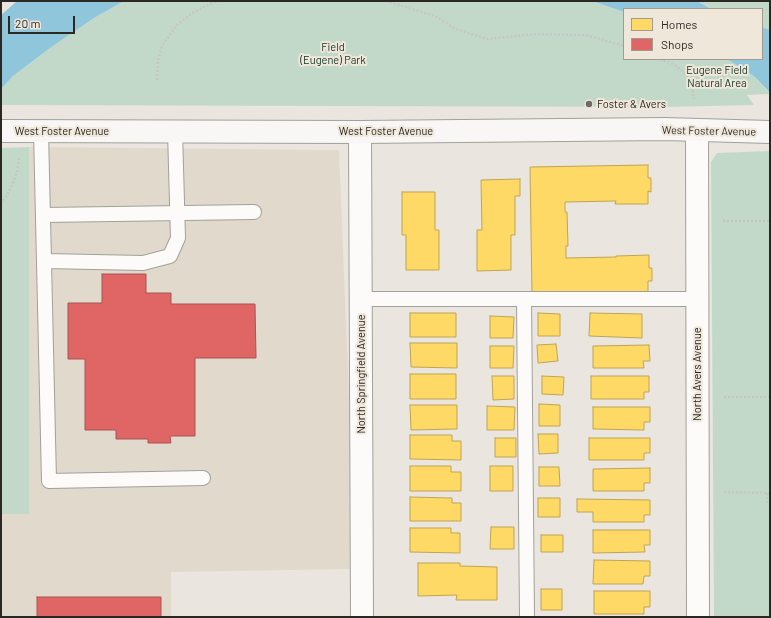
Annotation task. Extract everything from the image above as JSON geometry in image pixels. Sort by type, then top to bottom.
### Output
[{"type":"main road","name":"West Foster Avenue","points":[[1,131],[360,132],[665,129],[770,132]]},
{"type":"street","name":"North Avers Avenue","points":[[697,130],[698,617]]},
{"type":"street","name":"North Springfield Avenue","points":[[360,132],[362,617]]},
{"type":"lane","points":[[41,131],[49,481],[203,478]]},
{"type":"lane","points":[[45,261],[143,263],[170,256],[178,238],[175,131]]},
{"type":"lane","points":[[43,215],[254,212]]},
{"type":"lane","points":[[360,299],[697,299]]},
{"type":"lane","points":[[524,299],[527,617]]},
{"type":"path","points":[[157,80],[158,61],[162,46],[176,26],[192,12],[214,2],[223,1]]},
{"type":"path","points":[[386,1],[435,16],[456,29],[487,39],[536,34],[571,34],[586,35],[623,46]]},
{"type":"path","points":[[662,60],[675,65],[690,78],[694,99]]},
{"type":"path","points":[[1,204],[9,192],[17,173],[19,158]]},
{"type":"path","points":[[723,221],[770,221]]},
{"type":"path","points":[[724,397],[770,397]]},
{"type":"path","points":[[724,492],[768,493],[767,503]]},
{"type":"shaded area","points":[[29,147],[339,150],[356,569],[171,572],[171,617],[1,617],[1,514],[29,513]]},
{"type":"green space","name":"Field (Eugene) Park","points":[[124,1],[592,1],[623,12],[623,60],[729,60],[755,77],[770,94],[747,95],[754,105],[665,107],[1,105],[1,89],[13,76],[50,48],[94,18]]},
{"type":"green space","points":[[697,1],[770,1],[770,30],[763,27],[763,8],[709,8]]},
{"type":"green space","points":[[29,147],[29,514],[1,514],[1,148]]},
{"type":"green space","points":[[770,151],[770,617],[714,617],[711,162],[717,153]]},
{"type":"water","points":[[17,1],[124,1],[94,18],[50,48],[13,76],[1,89],[1,15]]},
{"type":"water","points":[[592,1],[697,1],[709,8],[623,8],[623,12]]},
{"type":"water","points":[[763,27],[770,30],[770,93],[755,77],[729,60],[763,60]]},
{"type":"building: Homes","points":[[648,165],[648,178],[651,178],[651,192],[648,191],[648,204],[615,204],[616,201],[565,202],[565,212],[567,212],[568,246],[566,246],[566,258],[649,255],[649,268],[652,268],[652,281],[648,281],[648,292],[532,294],[530,167]]},
{"type":"building: Homes","points":[[520,179],[520,196],[515,196],[515,235],[511,235],[511,270],[477,271],[477,230],[482,230],[481,180]]},
{"type":"building: Homes","points":[[402,192],[435,192],[435,230],[439,230],[439,270],[406,270],[406,235],[402,235]]},
{"type":"building: Homes","points":[[410,313],[456,313],[456,337],[410,337]]},
{"type":"building: Homes","points":[[538,313],[560,314],[560,336],[538,336]]},
{"type":"building: Homes","points":[[590,313],[642,314],[642,338],[589,336]]},
{"type":"building: Homes","points":[[490,316],[514,317],[513,338],[490,338]]},
{"type":"building: Homes","points":[[410,343],[457,343],[457,368],[411,367]]},
{"type":"building: Homes","points":[[556,344],[558,361],[538,363],[537,345]]},
{"type":"building: Homes","points":[[649,345],[650,361],[643,361],[644,368],[593,368],[593,346]]},
{"type":"building: Homes","points":[[490,346],[514,346],[513,368],[490,368]]},
{"type":"building: Homes","points":[[410,374],[456,374],[456,399],[410,399]]},
{"type":"building: Homes","points":[[492,376],[514,376],[514,399],[493,400]]},
{"type":"building: Homes","points":[[542,376],[564,377],[563,395],[542,394]]},
{"type":"building: Homes","points":[[591,376],[649,376],[649,392],[644,392],[644,399],[591,399]]},
{"type":"building: Homes","points":[[539,404],[560,405],[560,426],[539,426]]},
{"type":"building: Homes","points":[[410,405],[457,405],[457,429],[411,430]]},
{"type":"building: Homes","points":[[487,406],[515,407],[514,430],[487,430]]},
{"type":"building: Homes","points":[[593,407],[650,407],[650,422],[644,422],[644,430],[593,429]]},
{"type":"building: Homes","points":[[538,434],[558,434],[558,453],[539,454]]},
{"type":"building: Homes","points":[[410,435],[452,435],[452,441],[461,441],[461,460],[410,459]]},
{"type":"building: Homes","points":[[495,438],[516,438],[516,457],[495,457]]},
{"type":"building: Homes","points":[[589,438],[650,438],[650,453],[644,453],[644,460],[589,460]]},
{"type":"building: Homes","points":[[410,466],[451,466],[451,472],[461,472],[461,491],[410,491]]},
{"type":"building: Homes","points":[[490,466],[513,466],[513,491],[490,491]]},
{"type":"building: Homes","points":[[539,467],[559,467],[560,486],[539,486]]},
{"type":"building: Homes","points":[[650,468],[650,483],[644,483],[644,491],[593,491],[593,469]]},
{"type":"building: Homes","points":[[410,497],[452,498],[452,503],[461,503],[461,521],[410,521]]},
{"type":"building: Homes","points":[[538,498],[560,498],[560,517],[538,517]]},
{"type":"building: Homes","points":[[577,499],[650,500],[650,515],[644,515],[644,522],[593,522],[593,512],[577,512]]},
{"type":"building: Homes","points":[[491,527],[514,527],[514,549],[490,549]]},
{"type":"building: Homes","points":[[410,528],[451,528],[451,533],[460,533],[460,553],[410,552]]},
{"type":"building: Homes","points":[[593,530],[650,530],[650,545],[644,545],[645,552],[593,553]]},
{"type":"building: Homes","points":[[541,535],[563,535],[563,552],[541,552]]},
{"type":"building: Homes","points":[[594,560],[650,561],[650,576],[644,576],[643,584],[593,584]]},
{"type":"building: Homes","points":[[418,563],[460,563],[460,566],[497,567],[497,600],[456,600],[457,595],[418,596]]},
{"type":"building: Homes","points":[[541,589],[562,589],[562,610],[541,610]]},
{"type":"building: Homes","points":[[594,591],[650,591],[650,607],[644,607],[644,614],[594,614]]},
{"type":"building: Shops","points":[[102,274],[146,274],[146,293],[171,293],[171,304],[255,304],[256,358],[195,358],[195,436],[170,436],[171,443],[148,443],[148,439],[116,439],[116,430],[85,430],[85,359],[68,359],[68,303],[102,303]]},
{"type":"building: Shops","points":[[37,597],[161,597],[161,617],[37,617]]},
{"type":"place","name":"Foster & Avers","points":[[589,104]]},
{"type":"park label","name":"Eugene Field Natural Area","points":[[717,76]]}]
